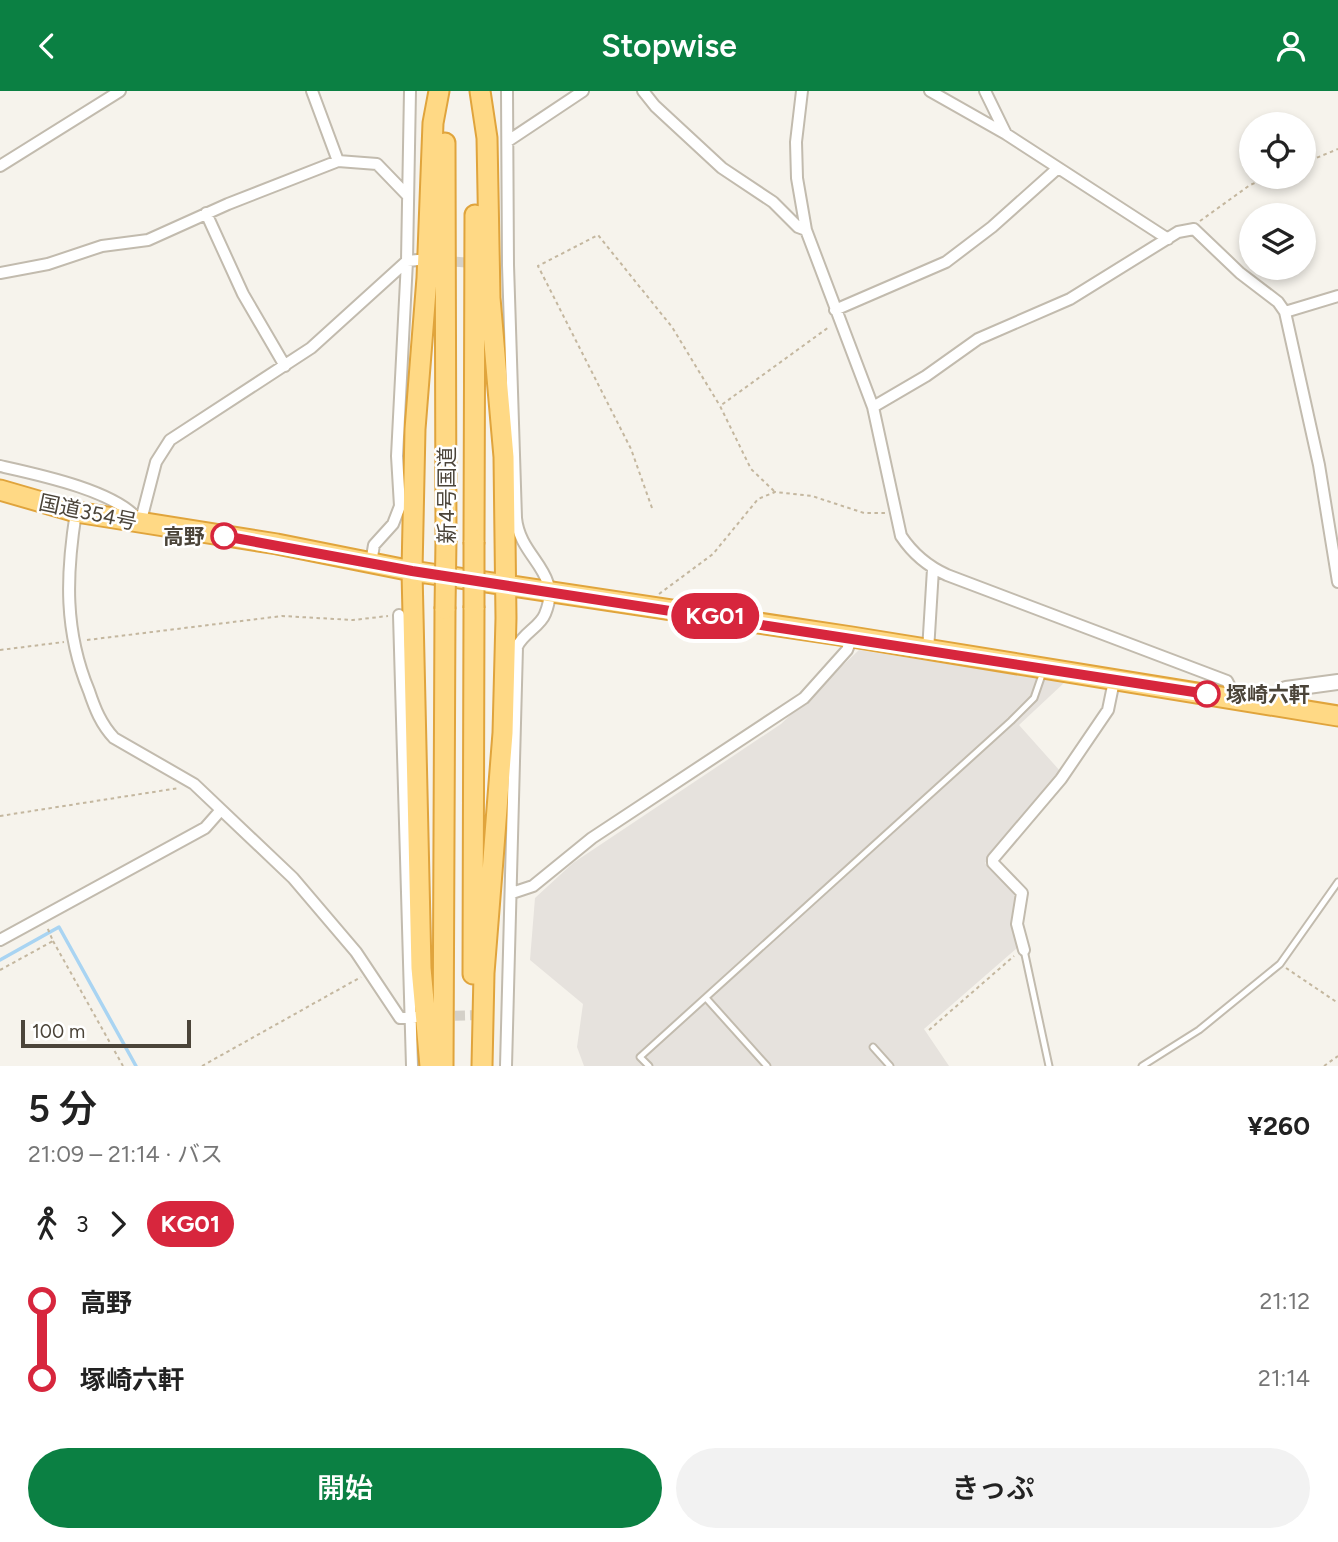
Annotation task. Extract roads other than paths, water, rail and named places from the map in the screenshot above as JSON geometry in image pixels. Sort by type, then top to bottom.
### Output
[{"type":"highway","points":[[430,1066],[421,968],[412,571],[415,429],[427,278],[433,123],[439,91]]},
{"type":"highway","name":"新4号国道","points":[[443,1066],[445,91]]},
{"type":"highway","name":"新4号国道","points":[[472,1066],[474,91]]},
{"type":"highway","points":[[480,91],[487,138],[490,298],[505,457],[503,733],[484,973],[482,1066]]},
{"type":"highway","name":"国道354号","points":[[0,490],[76,512],[277,544],[412,571],[852,637],[1338,716]]},
{"type":"street","points":[[0,166],[120,91]]},
{"type":"street","points":[[312,91],[338,161]]},
{"type":"street","points":[[371,563],[374,545],[393,524],[400,506],[397,456],[412,260],[407,195],[410,91]]},
{"type":"street","points":[[506,1066],[517,647],[528,630],[542,620],[551,593],[548,578],[523,547],[517,531],[503,265],[508,141],[507,91]]},
{"type":"street","points":[[508,141],[583,91]]},
{"type":"street","points":[[643,91],[655,106],[722,168],[773,202],[798,227],[806,230]]},
{"type":"street","points":[[802,91],[796,142],[797,178],[806,230],[873,407],[901,536],[910,550],[933,569],[1227,681],[1236,699]]},
{"type":"street","points":[[930,91],[1006,134],[1168,239]]},
{"type":"street","points":[[985,91],[1006,134]]},
{"type":"street","points":[[0,273],[48,264],[102,246],[148,240],[206,213],[338,161],[377,164],[407,195]]},
{"type":"street","points":[[837,315],[946,262],[992,227],[1058,168]]},
{"type":"street","points":[[206,213],[243,294],[285,366]]},
{"type":"street","points":[[873,407],[926,376],[978,339],[1070,299],[1189,228],[1278,302],[1285,312],[1319,465],[1338,582]]},
{"type":"street","points":[[140,524],[156,462],[170,440],[311,348],[354,305],[412,260]]},
{"type":"street","points":[[1285,312],[1338,296]]},
{"type":"street","points":[[0,466],[70,485],[119,504],[133,513],[140,524]]},
{"type":"street","points":[[76,512],[67,585],[73,642],[82,675],[105,729],[114,738],[194,785],[293,878],[371,972],[400,1018],[413,1017]]},
{"type":"street","points":[[928,651],[933,569]]},
{"type":"street","points":[[399,615],[413,1017],[412,1066]]},
{"type":"street","points":[[512,893],[533,886],[592,838],[804,698],[847,650],[852,637]]},
{"type":"street","points":[[1024,950],[1017,924],[1022,893],[993,863],[993,859],[1076,758],[1108,710],[1114,681]]},
{"type":"street","points":[[1286,689],[1338,682]]},
{"type":"street","points":[[0,940],[205,828],[220,811]]},
{"type":"street","points":[[492,1014],[508,1014]]},
{"type":"lane","points":[[649,1066],[640,1057],[1034,698],[1043,669]]},
{"type":"lane","points":[[1142,1066],[1199,1030],[1280,964],[1338,882]]},
{"type":"lane","points":[[1024,950],[1049,1066]]},
{"type":"lane","points":[[706,998],[767,1066]]},
{"type":"lane","points":[[873,1047],[890,1066]]},
{"type":"waterway","points":[[0,960],[59,927],[136,1066]]},
{"type":"tunnel","points":[[441,261],[477,263]]},
{"type":"tunnel","points":[[440,1016],[487,1015]]},
{"type":"place","name":"高野","points":[[224,536]]},
{"type":"place","name":"塚崎六軒","points":[[1207,694]]}]
